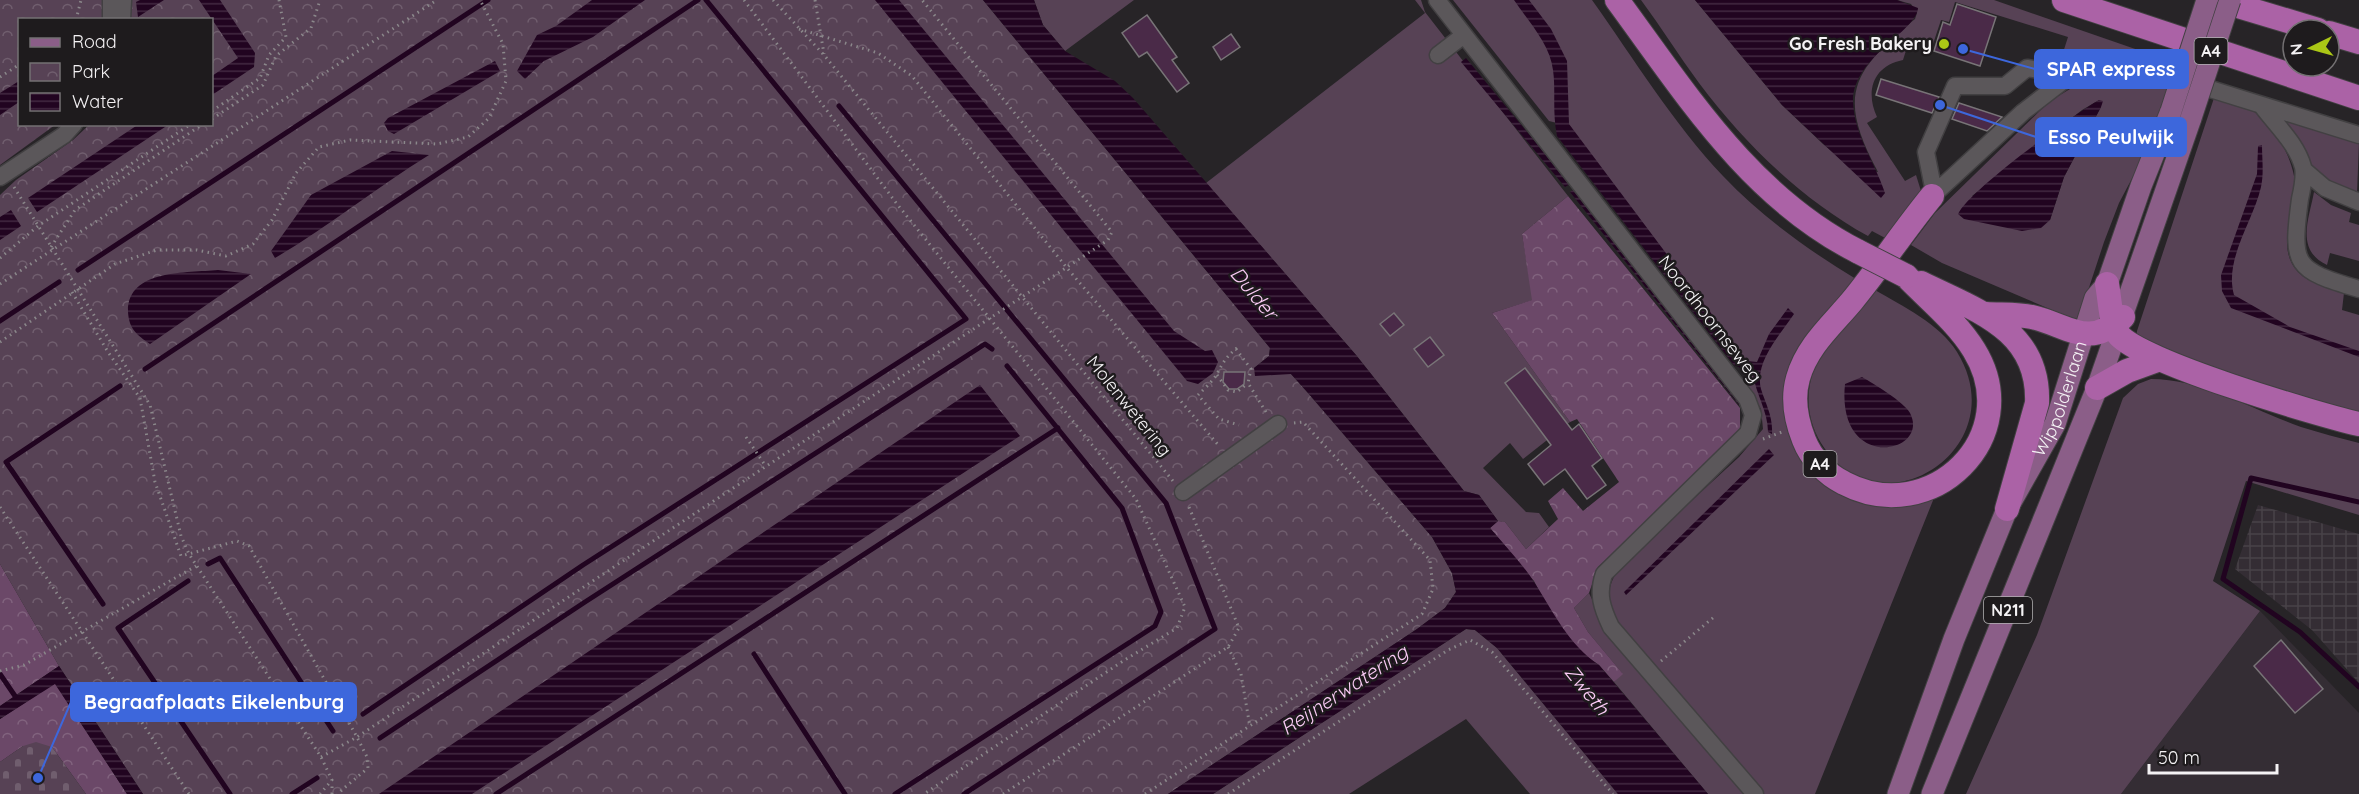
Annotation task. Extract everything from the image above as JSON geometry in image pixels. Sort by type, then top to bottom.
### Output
[{"type":"highway","name":"A4","points":[[1617,0],[1700,112],[1740,161],[1799,214],[1859,252],[1986,314],[2006,328],[2022,346],[2038,390],[2035,416],[2007,509]]},
{"type":"highway","name":"A4","points":[[2064,0],[2359,98]]},
{"type":"highway","points":[[2218,0],[2281,19]]},
{"type":"highway","points":[[2341,37],[2359,42]]},
{"type":"highway","name":"A4","points":[[1906,276],[1960,331],[1975,351],[1986,381],[1988,402],[1986,421],[1976,448],[1953,475],[1925,491],[1901,496],[1882,496],[1860,490],[1836,479],[1814,457],[1798,422],[1795,394],[1804,362],[1816,342],[1853,300],[1932,196]]},
{"type":"highway","points":[[2107,284],[2118,325],[2137,349],[2273,400],[2359,424]]},
{"type":"highway","name":"A4","points":[[1986,314],[2033,317],[2065,330],[2085,334]]},
{"type":"highway","points":[[2085,334],[2118,325]]},
{"type":"highway","points":[[2097,388],[2127,371],[2160,359]]},
{"type":"main road","name":"Wippolderlaan","points":[[1932,794],[2097,388],[2181,115],[2207,0]]},
{"type":"main road","name":"Wippolderlaan","points":[[1898,794],[1954,639],[2007,509],[2055,424],[2096,297],[2107,284],[2141,186],[2181,115],[2230,0]]},
{"type":"street","points":[[111,0],[111,18]]},
{"type":"street","points":[[122,18],[123,0]]},
{"type":"street","name":"Noordhoornseweg","points":[[1437,0],[1747,399],[1753,415],[1749,433]]},
{"type":"street","points":[[1438,55],[1464,35]]},
{"type":"street","name":"A4","points":[[1932,196],[2023,112],[2086,65],[2104,60],[2120,61],[2359,135]]},
{"type":"street","points":[[1932,196],[1926,152],[1955,86],[2005,86],[2026,68],[2071,75]]},
{"type":"street","points":[[2262,106],[2297,151],[2304,170],[2295,231],[2295,248],[2311,273],[2359,289]]},
{"type":"street","points":[[3,176],[64,135],[72,126]]},
{"type":"street","points":[[2304,170],[2325,188],[2359,202]]},
{"type":"street","points":[[1183,492],[1276,425]]},
{"type":"street","points":[[1749,433],[1604,574],[1599,588],[1602,607],[1611,627],[1755,794]]},
{"type":"path","points":[[76,18],[81,0]]},
{"type":"path","points":[[213,110],[260,78],[269,55],[286,37],[279,0]]},
{"type":"path","points":[[213,118],[263,85],[276,56],[311,28],[320,0]]},
{"type":"path","points":[[0,284],[436,0]]},
{"type":"path","points":[[0,342],[115,264],[157,250],[197,250],[226,256],[253,244],[272,220],[296,173],[319,147],[350,140],[437,144],[468,136],[489,118],[506,81],[503,44],[480,0]]},
{"type":"path","points":[[744,0],[897,204],[1136,499],[1185,607],[1177,628],[1083,687],[924,794]]},
{"type":"path","name":"Molenwetering","points":[[773,0],[824,55],[1183,492],[1239,628],[1228,648]]},
{"type":"path","points":[[815,0],[823,35],[824,55]]},
{"type":"path","points":[[321,757],[357,737],[1108,240],[1112,232],[922,0]]},
{"type":"path","points":[[798,28],[878,53],[912,76],[1067,268],[1211,438],[1230,456]]},
{"type":"path","points":[[0,77],[18,65]]},
{"type":"path","points":[[0,258],[38,226],[188,126]]},
{"type":"path","points":[[52,248],[75,210],[200,126]]},
{"type":"path","points":[[3,176],[78,288],[150,405],[180,536],[196,566],[321,757],[332,780],[332,794]]},
{"type":"path","points":[[72,292],[108,352],[140,398],[155,483],[180,556],[237,541],[249,546],[368,757],[368,768],[338,794]]},
{"type":"path","points":[[1145,794],[1422,614],[1433,589],[1430,560],[1303,422],[1276,425],[1248,383],[1248,370],[1251,369],[1237,348],[1220,364],[1217,375],[1198,395],[1219,418],[1239,425]]},
{"type":"path","points":[[1217,375],[1228,390],[1236,392],[1248,383]]},
{"type":"path","points":[[1749,433],[1759,440],[1788,429]]},
{"type":"path","points":[[746,437],[765,466]]},
{"type":"path","points":[[0,507],[189,794]]},
{"type":"path","points":[[2,670],[24,665],[196,566]]},
{"type":"path","points":[[1648,671],[1714,616]]},
{"type":"path","points":[[1228,794],[1448,650],[1470,640],[1492,652],[1613,794]]},
{"type":"path","points":[[1003,794],[1228,648],[1241,674],[1250,727]]},
{"type":"path","points":[[320,794],[332,780]]},
{"type":"shaded area","points":[[2258,505],[2359,534],[2359,683],[2312,630],[2235,569]]},
{"type":"shaded area","points":[[2260,611],[2359,713],[2359,794],[2121,794]]},
{"type":"green space","points":[[0,0],[105,0],[106,18],[18,18],[18,126],[54,126],[0,165]]},
{"type":"green space","points":[[130,0],[983,0],[1270,348],[1269,356],[1254,368],[1291,374],[1432,537],[1452,573],[1456,592],[1445,608],[1417,629],[1168,794],[143,794],[59,666],[0,564],[0,195],[16,180],[73,140],[88,126],[213,126],[213,18],[130,18]]},
{"type":"green space","points":[[1034,0],[1134,0],[1065,51],[1043,25]]},
{"type":"green space","points":[[1415,0],[1421,0],[1425,12],[1568,196],[1522,234],[1533,300],[1492,313],[1570,422],[1523,459],[1510,443],[1483,468],[1526,512],[1539,513],[1549,527],[1526,549],[1505,522],[1498,521],[1479,495],[1464,491],[1356,355],[1206,183],[1425,13]]},
{"type":"green space","points":[[1453,0],[1592,0],[1671,113],[1723,176],[1786,232],[1856,279],[1794,366],[1817,471],[1936,493],[1815,794],[1763,794],[1615,620],[1609,597],[1611,584],[1623,564],[1739,457],[1763,429],[1761,409],[1745,383],[1758,370],[1747,363],[1565,125],[1549,121]]},
{"type":"green space","points":[[1641,0],[1695,0],[1782,105],[1823,144],[1852,168],[1878,172],[1857,123],[1855,104],[1857,87],[1864,71],[1876,55],[1915,19],[1917,13],[1911,4],[1897,0],[1994,0],[2141,51],[2099,53],[2077,62],[2060,62],[2068,37],[1955,2],[1949,22],[1941,20],[1932,47],[1909,41],[1903,60],[1885,68],[1874,81],[1872,98],[1877,117],[1867,123],[1905,181],[1916,175],[1921,191],[1887,239],[1872,231],[1868,236],[1843,221],[1797,187],[1755,148],[1717,106]]},
{"type":"green space","points":[[2112,76],[2144,77],[2170,85],[2148,148],[2119,203],[2078,321],[1942,263],[1911,245],[1935,213],[2050,101],[2080,83]],"holes":[[[2099,100],[2101,107],[2064,177],[2050,220],[1972,196],[2082,110]]]},
{"type":"green space","points":[[2214,98],[2240,105],[2258,115],[2275,133],[2288,157],[2295,182],[2287,244],[2292,263],[2308,280],[2344,293],[2342,310],[2359,315],[2359,420],[2136,339]]},
{"type":"green space","points":[[2287,121],[2359,142],[2357,194],[2337,187],[2320,174],[2298,147]]},
{"type":"green space","points":[[2314,192],[2331,205],[2351,213],[2349,222],[2359,225],[2359,261],[2330,253],[2327,265],[2317,259],[2311,251],[2307,223]]},
{"type":"green space","points":[[1568,196],[1740,408],[1740,428],[1728,445],[1598,567],[1589,593],[1574,608],[1588,632],[1623,674],[1614,682],[1599,665],[1581,653],[1552,615],[1534,581],[1490,528],[1498,521],[1505,522],[1526,549],[1558,519],[1548,501],[1563,488],[1583,511],[1619,482],[1577,419],[1570,422],[1492,313],[1532,300],[1522,234]]},
{"type":"green space","points":[[1875,290],[1931,324],[1950,342],[1957,352],[1971,388],[1969,420],[1955,448],[1933,469],[1905,481],[1875,482],[1846,470],[1821,443],[1810,416],[1809,388],[1814,369],[1841,328]]},
{"type":"green space","points":[[2151,379],[2190,384],[2301,427],[2359,443],[2359,515],[2246,481],[2213,581],[2260,611],[2121,794],[1966,794],[2037,635],[2123,398],[2138,384]]},
{"type":"green space","points":[[0,564],[59,666],[0,706]]},
{"type":"green space","points":[[1589,593],[1597,610],[1746,794],[1708,794],[1614,682],[1622,673],[1588,632],[1574,608]]},
{"type":"green space","points":[[1466,629],[1475,630],[1497,648],[1618,794],[1530,794],[1466,719],[1349,794],[1213,794]]},
{"type":"green space","points":[[55,683],[127,794],[86,794],[52,747],[23,746],[0,762],[0,719]]},
{"type":"green space","points":[[36,742],[52,747],[86,794],[0,794],[0,762],[23,746]]},
{"type":"water","points":[[164,0],[138,17],[136,2]]},
{"type":"water","points":[[199,0],[220,0],[255,53],[254,67],[213,94],[213,75],[238,58]]},
{"type":"water","points":[[592,0],[645,0],[593,37],[544,61],[525,79],[517,71],[537,35],[556,26]]},
{"type":"water","points":[[875,0],[899,0],[1174,331],[1205,351],[1212,350],[1218,362],[1213,373],[1198,384],[1187,381]]},
{"type":"water","points":[[983,0],[1034,0],[1043,25],[1065,51],[1115,81],[1133,98],[1356,355],[1464,491],[1479,495],[1498,521],[1490,528],[1519,561],[1570,638],[1599,665],[1708,794],[1618,794],[1497,648],[1475,630],[1466,629],[1213,794],[1168,794],[1417,629],[1445,608],[1456,592],[1452,573],[1432,537],[1291,374],[1255,376],[1254,368],[1269,356],[1270,348]]},
{"type":"water","points":[[1514,0],[1529,0],[1551,29],[1567,61],[1569,124],[1747,361],[1757,362],[1769,334],[1788,308],[1794,314],[1770,349],[1761,369],[1761,389],[1770,416],[1772,434],[1768,432],[1766,417],[1753,374],[1734,365],[1557,136],[1551,60],[1538,33]]},
{"type":"water","points":[[1695,0],[1897,0],[1918,8],[1915,17],[1907,26],[1873,58],[1856,85],[1853,101],[1854,113],[1861,137],[1885,193],[1881,198],[1782,105]]},
{"type":"water","points":[[1466,58],[1570,184],[1565,187],[1461,62]]},
{"type":"water","points":[[495,61],[500,71],[394,134],[388,131],[384,123],[388,118]]},
{"type":"water","points":[[18,82],[18,103],[0,115],[0,93]]},
{"type":"water","points":[[2099,100],[2103,101],[2101,107],[2064,177],[2050,220],[2041,228],[2022,231],[1964,219],[1958,214],[1981,188],[2001,171],[2046,136]]},
{"type":"water","points":[[136,126],[166,126],[37,212],[28,198]]},
{"type":"water","points":[[2262,145],[2261,187],[2236,254],[2232,281],[2234,295],[2290,327],[2359,351],[2359,357],[2231,308],[2222,291],[2221,275],[2257,174],[2258,146]]},
{"type":"water","points":[[392,151],[429,155],[275,258],[271,251],[311,195]]},
{"type":"water","points":[[1575,189],[1743,401],[1739,405],[1570,192]]},
{"type":"water","points":[[11,210],[21,226],[0,240],[0,217]]},
{"type":"water","points":[[218,270],[251,274],[150,344],[134,331],[128,312],[130,298],[137,288],[161,276]]},
{"type":"water","points":[[1862,377],[1895,399],[1910,413],[1913,427],[1907,438],[1896,445],[1882,447],[1867,443],[1854,432],[1846,412],[1845,384]]},
{"type":"water","points":[[980,385],[1020,436],[472,794],[379,794]]},
{"type":"water","points":[[1769,449],[1774,455],[1626,595],[1624,592]]},
{"type":"water","points":[[59,666],[143,794],[127,794],[55,684],[0,719],[0,706]]},
{"type":"building","points":[[1957,4],[1996,17],[1980,66],[1934,51],[1943,22],[1950,25]]},
{"type":"building","points":[[1147,15],[1177,57],[1172,60],[1189,83],[1177,92],[1147,52],[1139,57],[1122,33]]},
{"type":"building","points":[[1231,34],[1240,47],[1221,60],[1213,47]]},
{"type":"building","points":[[1881,79],[1939,97],[1932,113],[1876,95]]},
{"type":"building","points":[[1959,103],[2002,117],[1987,131],[1952,119]]},
{"type":"building","points":[[1394,313],[1404,325],[1390,336],[1380,324]]},
{"type":"building","points":[[1430,337],[1444,355],[1428,367],[1414,349]]},
{"type":"building","points":[[1525,368],[1572,430],[1579,424],[1602,458],[1592,466],[1606,485],[1587,499],[1565,469],[1544,485],[1528,464],[1551,445],[1505,383]]},
{"type":"building","points":[[1224,372],[1245,372],[1244,384],[1237,389],[1229,389],[1223,382]]},
{"type":"building","points":[[2281,640],[2323,689],[2295,713],[2254,666]]},
{"type":"waterway","points":[[78,270],[488,0]]},
{"type":"waterway","points":[[145,369],[698,0]]},
{"type":"waterway","points":[[363,714],[583,565],[966,319],[706,0]]},
{"type":"waterway","points":[[839,106],[1166,503],[1215,629],[964,794]]},
{"type":"waterway","points":[[0,321],[59,282]]},
{"type":"waterway","points":[[380,738],[585,602],[985,344],[992,349]]},
{"type":"waterway","points":[[895,794],[1155,626],[1161,612],[1122,508],[1007,366]]},
{"type":"waterway","points":[[103,604],[6,462],[120,386]]},
{"type":"waterway","points":[[496,794],[1058,428]]},
{"type":"waterway","points":[[2359,502],[2251,478],[2223,579],[2300,632],[2359,687]]},
{"type":"waterway","points":[[208,564],[220,558],[333,731]]},
{"type":"waterway","points":[[188,581],[118,628],[230,794]]},
{"type":"waterway","points":[[754,654],[845,794]]},
{"type":"waterway","points":[[0,674],[15,696]]},
{"type":"waterway","points":[[292,794],[317,778]]},
{"type":"place","name":"Go Fresh Bakery","points":[[1944,44]]},
{"type":"place","name":"SPAR express","points":[[1963,49]]},
{"type":"place","name":"Esso Peulwijk","points":[[1940,105]]},
{"type":"place","name":"Begraafplaats Eikelenburg","points":[[38,778]]},
{"type":"water label","name":"Dulder","points":[[1254,293]]},
{"type":"water label","name":"Reijnerwatering","points":[[1344,690]]},
{"type":"water label","name":"Zweth","points":[[1587,690]]}]
